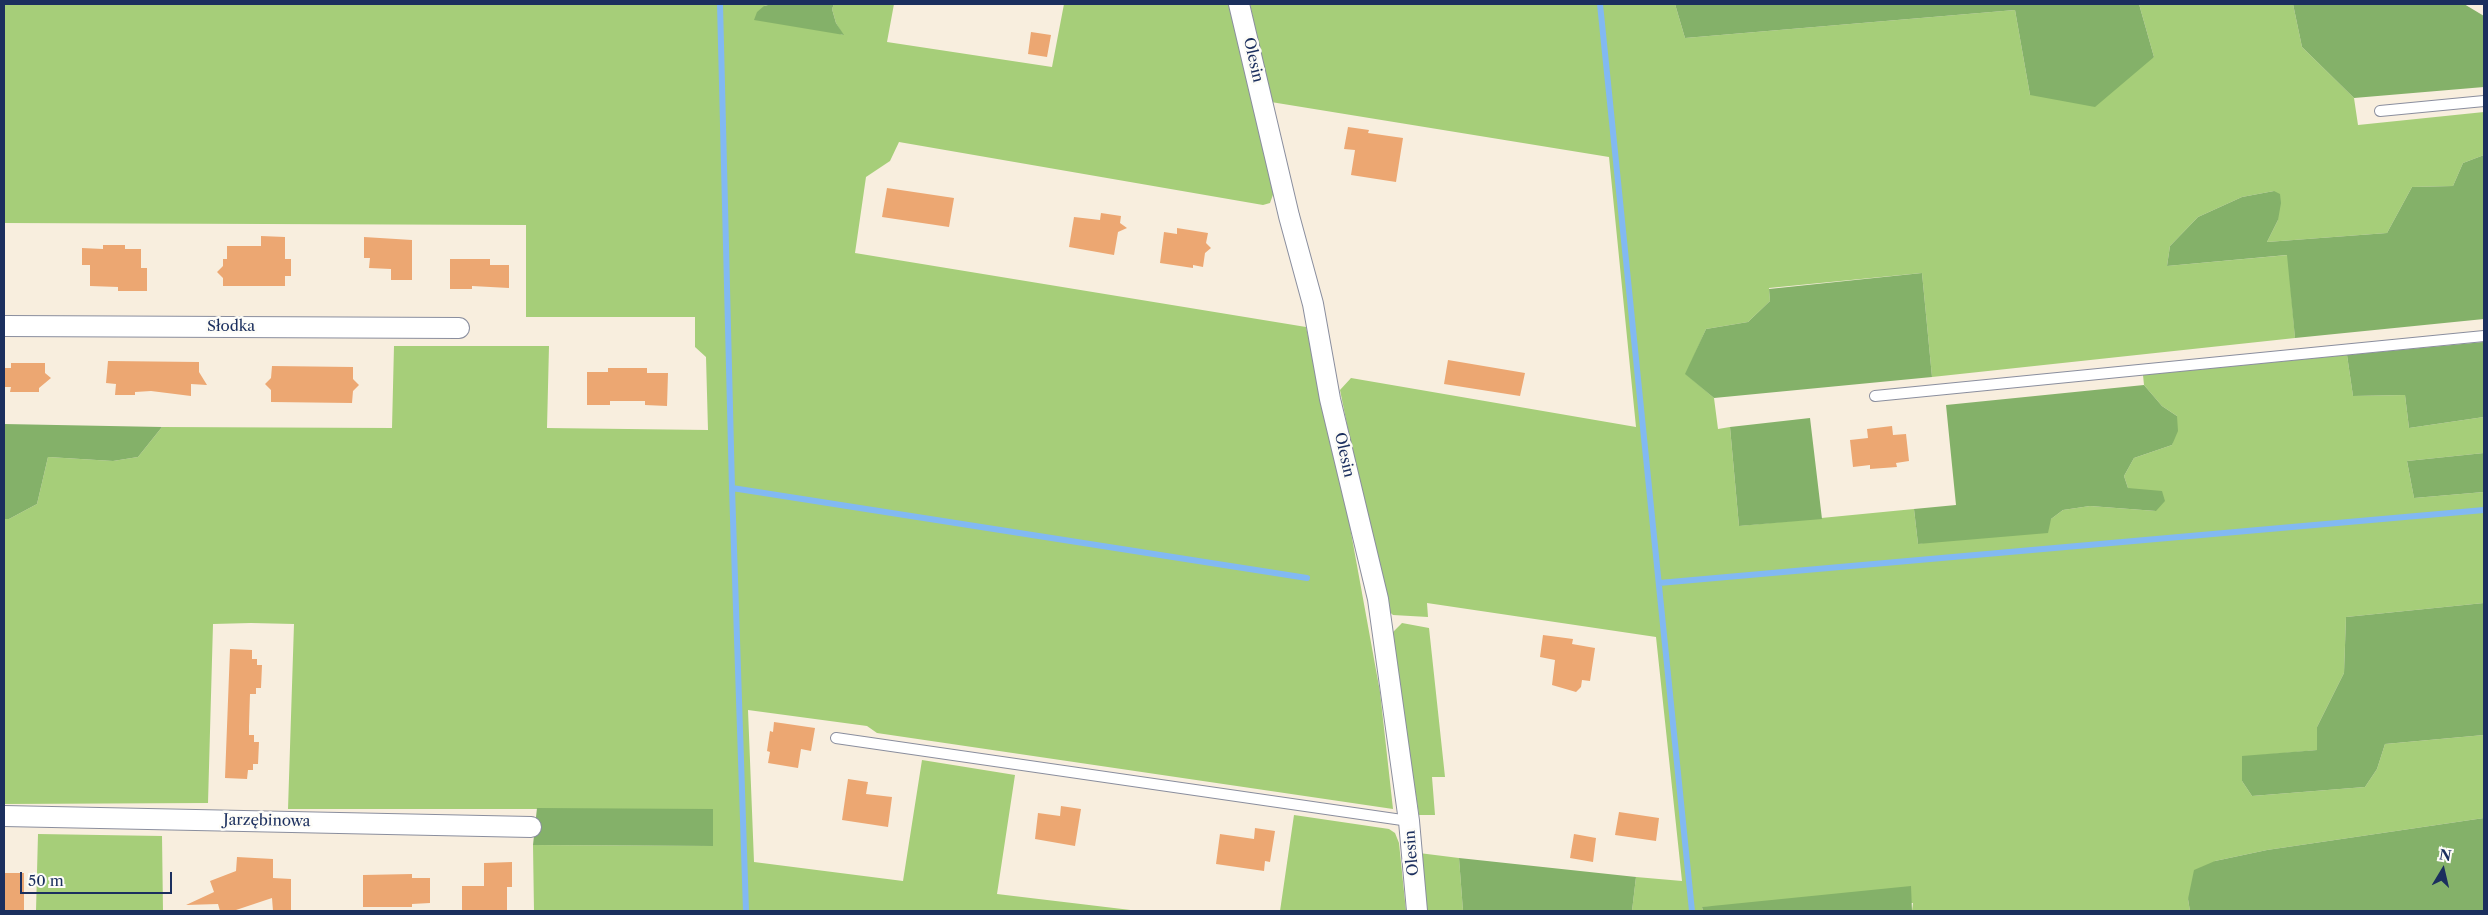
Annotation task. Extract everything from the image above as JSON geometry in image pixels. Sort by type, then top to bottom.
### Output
[{"type":"street","name":"Olesin","points":[[1239,4],[1289,216],[1313,304],[1330,398],[1378,599],[1409,821],[1417,911]]},
{"type":"street","name":"Słodka","points":[[4,326],[459,328]]},
{"type":"street","name":"Jarzębinowa","points":[[4,816],[531,827]]},
{"type":"lane","points":[[2380,111],[2484,101]]},
{"type":"lane","points":[[1875,396],[2484,336]]},
{"type":"lane","points":[[836,738],[1409,821]]},
{"type":"green space","points":[[4,4],[772,4],[764,6],[843,35],[836,23],[832,9],[834,4],[894,4],[887,42],[1052,67],[1064,4],[1229,4],[1275,189],[1270,203],[1263,205],[899,142],[890,161],[866,177],[855,253],[1306,327],[1346,505],[1380,692],[1393,809],[877,733],[867,726],[748,710],[754,862],[903,881],[922,760],[1015,775],[997,894],[1139,911],[534,911],[533,845],[713,846],[713,809],[288,809],[294,624],[251,623],[213,624],[208,803],[4,804],[4,519],[9,519],[37,504],[48,457],[113,461],[138,457],[162,427],[392,428],[394,346],[549,346],[547,428],[708,430],[706,357],[695,347],[695,317],[526,317],[526,225],[4,223]]},
{"type":"green space","points":[[772,4],[834,4],[832,9],[836,23],[844,35],[754,20],[757,12],[764,6]]},
{"type":"green space","points":[[1250,4],[1675,4],[1685,38],[2015,10],[2030,95],[2154,57],[2139,4],[2293,4],[2302,47],[2354,98],[2358,125],[2484,112],[2484,155],[2463,163],[2453,186],[2412,187],[2387,233],[2267,242],[2278,220],[2274,191],[2242,197],[2198,217],[2170,246],[2167,266],[2288,255],[2295,338],[1932,377],[1922,273],[1769,288],[1770,301],[1748,322],[1706,329],[1686,374],[1714,398],[1718,429],[1730,427],[1739,526],[1914,509],[1918,544],[2051,519],[2063,510],[2090,506],[2156,511],[2128,488],[2124,476],[2134,458],[2172,445],[2177,416],[2162,406],[2144,385],[2143,375],[2347,355],[2353,396],[2405,395],[2409,428],[2484,417],[2484,453],[2407,461],[2414,498],[2484,492],[2484,603],[2346,617],[2344,673],[2317,727],[2317,750],[2242,757],[2242,781],[2252,796],[2365,787],[2377,769],[2385,744],[2484,735],[2484,818],[2267,850],[2215,861],[2188,899],[2190,911],[1912,911],[1913,903],[1702,907],[1703,911],[1632,911],[1636,877],[1682,881],[1656,637],[1427,603],[1428,617],[1393,615],[1384,607],[1340,390],[1351,378],[1636,427],[1609,157],[1271,102]]},
{"type":"green space","points":[[1675,4],[2139,4],[2154,57],[2095,107],[2030,95],[2015,10],[1685,38]]},
{"type":"green space","points":[[2293,4],[2464,4],[2484,16],[2484,87],[2354,98],[2302,47]]},
{"type":"green space","points":[[2484,155],[2484,319],[2295,338],[2287,255],[2167,266],[2170,246],[2198,217],[2242,197],[2274,191],[2280,194],[2281,203],[2278,220],[2267,242],[2387,233],[2412,187],[2453,186],[2463,163]]},
{"type":"green space","points":[[1922,273],[1932,377],[1714,398],[1685,374],[1706,329],[1748,322],[1770,301],[1769,289]]},
{"type":"green space","points":[[2483,342],[2484,417],[2409,428],[2405,395],[2353,396],[2347,355]]},
{"type":"green space","points":[[2144,385],[2162,406],[2177,416],[2178,431],[2172,445],[2134,458],[2124,476],[2128,488],[2162,491],[2165,501],[2156,511],[2090,506],[2063,510],[2051,519],[2048,533],[1918,544],[1914,509],[1956,505],[1946,405]]},
{"type":"green space","points":[[1810,418],[1822,519],[1739,526],[1730,427]]},
{"type":"green space","points":[[4,424],[162,427],[138,457],[113,461],[48,457],[37,504],[9,519],[4,519]]},
{"type":"green space","points":[[2484,453],[2484,492],[2414,498],[2407,461]]},
{"type":"green space","points":[[2484,603],[2484,735],[2385,744],[2377,769],[2365,787],[2252,796],[2242,781],[2242,756],[2317,750],[2317,727],[2344,673],[2346,617]]},
{"type":"green space","points":[[1402,623],[1429,628],[1445,777],[1432,777],[1435,815],[1419,815],[1392,640],[1393,632]]},
{"type":"green space","points":[[537,808],[713,809],[713,846],[533,845]]},
{"type":"green space","points":[[1294,815],[1389,829],[1395,833],[1399,843],[1406,911],[1280,911]]},
{"type":"green space","points":[[2484,818],[2484,911],[2190,911],[2188,899],[2194,870],[2215,861],[2267,850]]},
{"type":"green space","points":[[38,834],[162,836],[163,911],[36,911]]},
{"type":"green space","points":[[1419,853],[1459,858],[1463,911],[1426,911]]},
{"type":"green space","points":[[1459,858],[1636,877],[1632,911],[1463,911]]},
{"type":"green space","points":[[1911,886],[1912,911],[1703,911],[1702,907]]},
{"type":"building","points":[[1031,32],[1051,35],[1047,57],[1028,54]]},
{"type":"building","points":[[1348,127],[1369,130],[1368,133],[1403,138],[1396,182],[1351,175],[1355,150],[1344,149]]},
{"type":"building","points":[[887,188],[954,198],[949,227],[882,217]]},
{"type":"building","points":[[1101,213],[1121,216],[1120,223],[1127,228],[1118,232],[1114,255],[1069,247],[1074,217],[1100,220]]},
{"type":"building","points":[[1177,228],[1208,233],[1206,243],[1211,248],[1205,253],[1203,267],[1193,265],[1193,268],[1160,263],[1164,232],[1177,234]]},
{"type":"building","points":[[261,236],[285,237],[285,259],[291,259],[291,276],[285,276],[285,286],[223,286],[223,278],[217,272],[223,266],[223,259],[227,259],[227,246],[261,246]]},
{"type":"building","points":[[364,237],[412,240],[412,280],[391,280],[391,269],[369,268],[370,258],[364,258]]},
{"type":"building","points":[[103,245],[125,245],[125,249],[141,249],[141,268],[147,268],[147,291],[118,291],[118,287],[90,286],[90,265],[82,265],[82,248],[103,249]]},
{"type":"building","points":[[450,259],[490,259],[490,265],[509,265],[509,288],[472,286],[472,289],[450,289]]},
{"type":"building","points":[[1448,360],[1525,373],[1520,396],[1444,384]]},
{"type":"building","points":[[108,361],[199,362],[199,372],[207,385],[191,384],[191,396],[151,391],[135,392],[135,395],[115,395],[116,384],[106,383]]},
{"type":"building","points":[[11,363],[45,363],[45,373],[51,378],[39,388],[39,392],[10,392],[11,387],[4,387],[4,368],[11,368]]},
{"type":"building","points":[[272,366],[353,367],[353,379],[359,385],[353,391],[352,403],[271,402],[271,390],[265,384],[271,378]]},
{"type":"building","points":[[608,368],[647,368],[647,373],[668,373],[667,406],[645,405],[645,401],[610,401],[610,405],[587,405],[587,372],[608,372]]},
{"type":"building","points":[[1892,426],[1893,435],[1906,434],[1909,461],[1896,463],[1897,467],[1870,469],[1870,465],[1853,467],[1850,440],[1868,438],[1867,429]]},
{"type":"building","points":[[1543,635],[1573,639],[1572,644],[1595,648],[1590,681],[1582,680],[1581,687],[1576,692],[1552,685],[1555,660],[1540,657]]},
{"type":"building","points":[[230,649],[252,650],[252,659],[257,659],[257,665],[262,665],[261,688],[256,688],[256,694],[250,694],[249,735],[254,735],[254,742],[259,742],[258,764],[253,764],[253,770],[248,770],[247,779],[225,778]]},
{"type":"building","points":[[774,722],[815,728],[811,751],[801,749],[798,768],[768,763],[770,752],[767,751],[770,731],[773,732]]},
{"type":"building","points":[[848,779],[868,782],[866,794],[892,797],[888,827],[842,820]]},
{"type":"building","points":[[1061,806],[1081,809],[1075,846],[1035,839],[1038,813],[1060,816]]},
{"type":"building","points":[[1619,812],[1659,818],[1656,841],[1615,835]]},
{"type":"building","points":[[1255,828],[1275,831],[1270,862],[1265,861],[1264,871],[1216,864],[1220,834],[1254,839]]},
{"type":"building","points":[[1574,834],[1596,838],[1593,862],[1570,858]]},
{"type":"building","points":[[237,857],[273,859],[273,878],[291,879],[291,911],[273,911],[272,898],[233,911],[220,911],[218,904],[186,905],[214,892],[210,881],[236,871]]},
{"type":"building","points":[[512,862],[512,887],[507,887],[507,911],[462,911],[462,886],[484,886],[484,863]]},
{"type":"building","points":[[4,873],[24,873],[24,911],[4,911]]},
{"type":"building","points":[[412,874],[412,878],[430,878],[430,903],[412,904],[412,907],[363,907],[363,875]]},
{"type":"waterway","points":[[720,4],[732,488],[746,911]]},
{"type":"waterway","points":[[1600,4],[1692,911]]},
{"type":"waterway","points":[[732,488],[1307,578]]},
{"type":"waterway","points":[[1659,583],[2484,510]]}]
